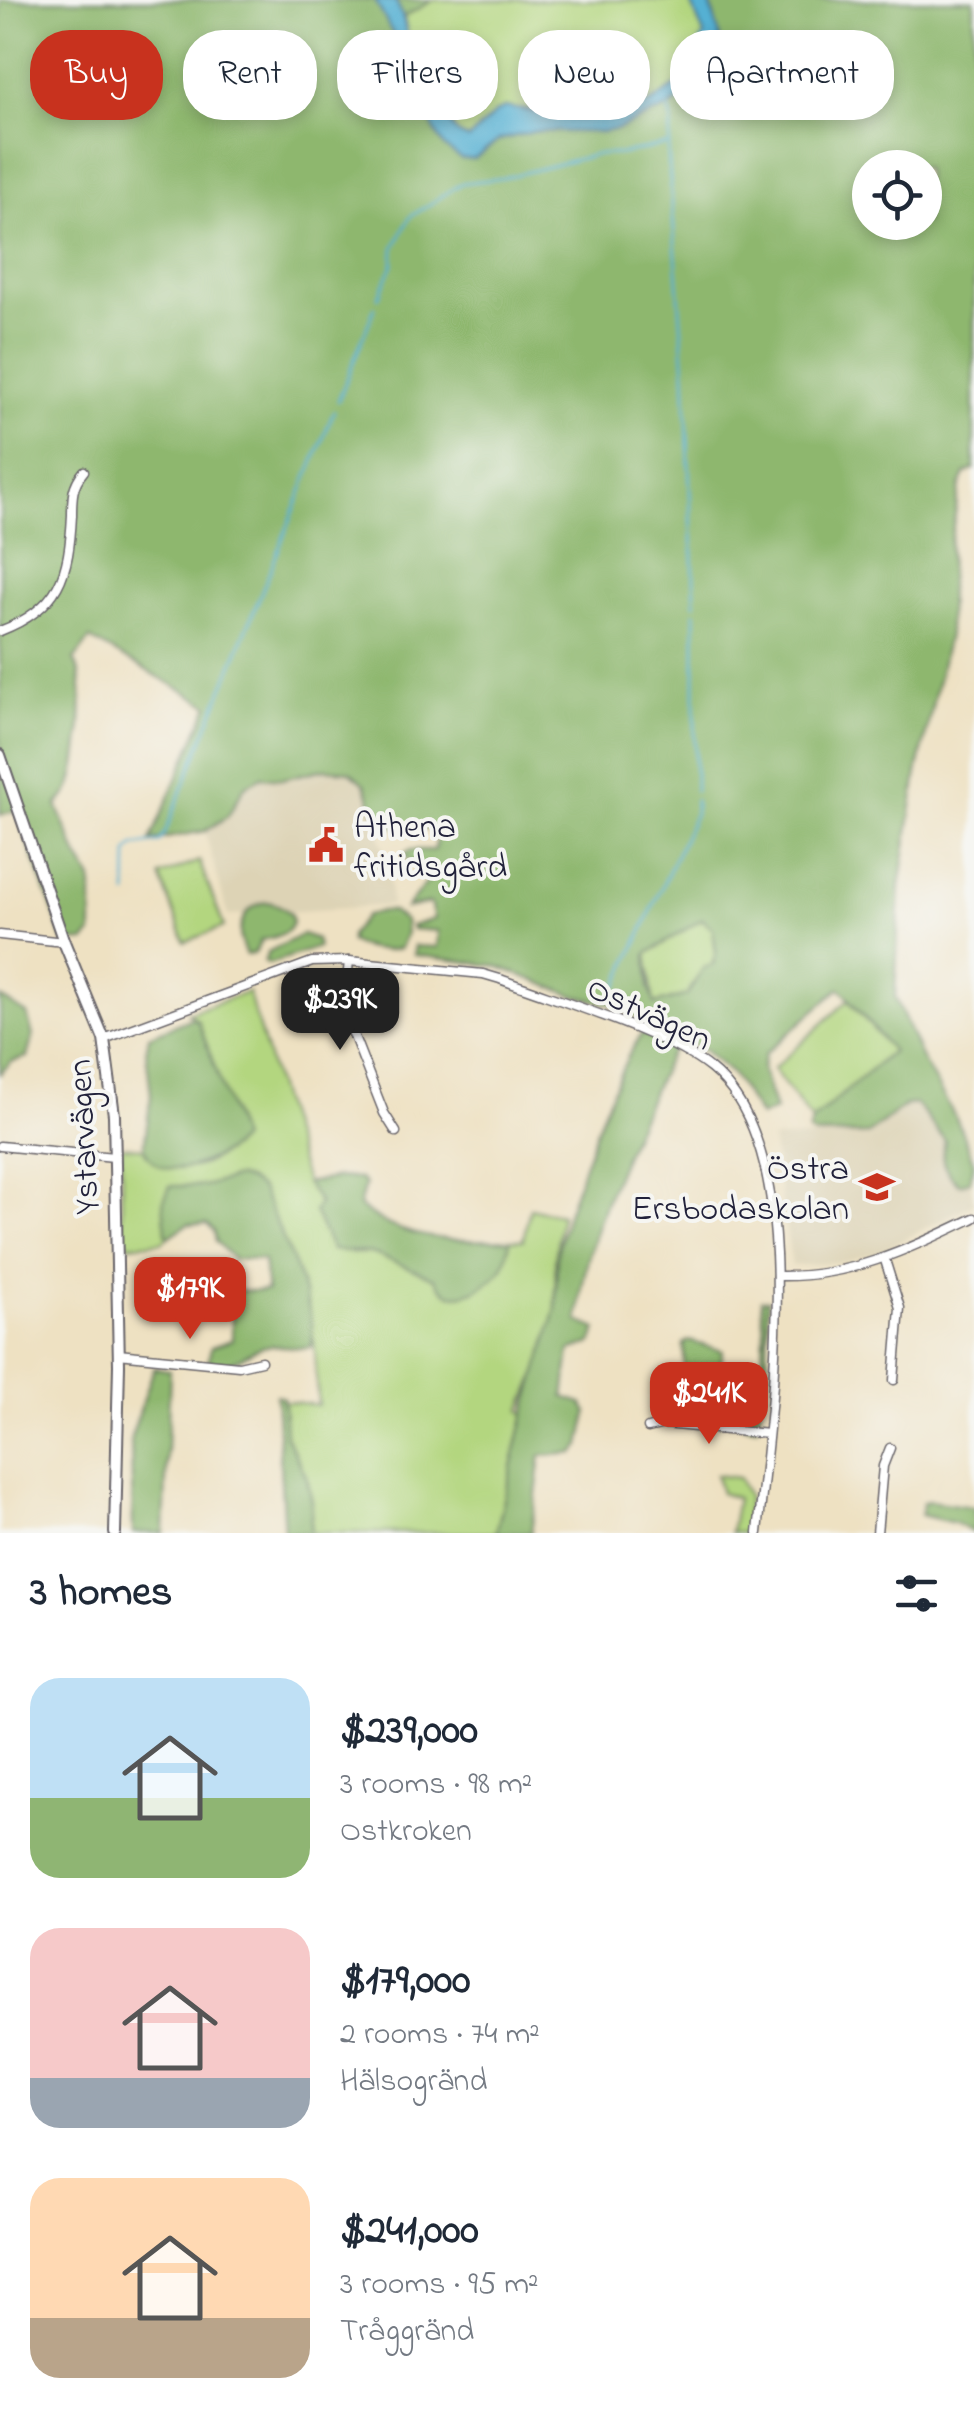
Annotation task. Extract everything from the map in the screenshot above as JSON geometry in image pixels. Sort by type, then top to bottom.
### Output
[{"type":"street","points":[[0,631],[42,608],[60,586],[69,551],[73,492],[84,471]]},
{"type":"street","name":"Ystarvägen","points":[[0,756],[64,942],[104,1039],[114,1115],[118,1354],[115,1533]]},
{"type":"street","points":[[0,935],[64,942]]},
{"type":"street","points":[[349,960],[344,1011],[384,1113],[396,1132]]},
{"type":"street","name":"Ostvägen","points":[[104,1039],[312,962],[349,960],[500,979],[642,1033],[710,1068],[744,1107],[758,1140],[772,1217],[777,1276],[776,1350],[758,1533]]},
{"type":"street","points":[[0,1146],[114,1156]]},
{"type":"street","points":[[777,1276],[832,1273],[885,1260],[974,1218]]},
{"type":"street","points":[[885,1260],[900,1308],[894,1380]]},
{"type":"street","points":[[118,1354],[239,1366],[261,1362]]},
{"type":"street","points":[[648,1428],[664,1424],[768,1434]]},
{"type":"street","points":[[877,1533],[883,1466],[890,1448]]},
{"type":"shaded area","points":[[324,769],[349,771],[365,784],[389,868],[391,905],[228,916],[205,831],[228,816],[245,786],[262,777],[282,779]]},
{"type":"shaded area","name":"Östra Ersbodaskolan","points":[[916,1104],[945,1141],[942,1152],[959,1183],[970,1181],[974,1203],[881,1251],[842,1262],[792,1266],[772,1139],[868,1134],[907,1105]]},
{"type":"green space","points":[[0,0],[433,0],[404,17],[384,14],[391,30],[337,30],[337,120],[429,120],[444,147],[474,159],[499,140],[536,131],[618,129],[630,120],[650,120],[650,105],[670,90],[670,120],[894,120],[894,30],[717,30],[709,0],[974,0],[974,469],[965,474],[960,486],[950,544],[948,635],[917,774],[900,887],[895,997],[921,1057],[958,1122],[974,1163],[970,1181],[959,1184],[950,1174],[943,1160],[945,1141],[916,1104],[906,1105],[868,1134],[809,1132],[812,1121],[892,1051],[840,988],[765,1054],[762,1070],[775,1110],[760,1117],[732,1074],[705,1051],[610,1004],[575,996],[497,966],[414,955],[414,946],[437,947],[438,931],[411,926],[434,919],[430,903],[406,908],[432,876],[403,856],[409,850],[434,850],[438,830],[390,826],[375,813],[365,784],[349,771],[324,769],[282,779],[262,777],[245,786],[228,816],[205,831],[150,841],[209,705],[90,639],[74,660],[81,685],[80,741],[71,786],[57,805],[78,857],[92,879],[92,934],[85,941],[64,942],[16,810],[0,815]],"holes":[[[702,919],[713,929],[713,965],[703,968],[687,995],[655,1004],[649,987],[647,954]]]},
{"type":"green space","points":[[433,0],[690,0],[702,30],[670,30],[670,90],[650,103],[650,30],[518,30],[518,111],[498,118],[498,30],[406,30],[404,17]]},
{"type":"green space","points":[[449,120],[491,120],[469,139],[456,131]]},
{"type":"green space","points":[[199,861],[224,927],[185,942],[160,876]]},
{"type":"green space","points":[[267,902],[288,911],[291,925],[282,935],[261,940],[255,953],[246,955],[242,947],[242,922],[251,909]]},
{"type":"green space","points":[[391,911],[405,921],[406,933],[400,948],[375,950],[350,942],[350,935],[366,916]]},
{"type":"green space","points":[[701,919],[713,929],[716,953],[712,965],[687,995],[654,1004],[647,954]]},
{"type":"green space","points":[[303,934],[316,939],[318,947],[269,964],[264,962],[268,952]]},
{"type":"green space","points":[[248,992],[306,1183],[352,1253],[372,1253],[436,1278],[503,1268],[510,1240],[523,1240],[530,1208],[561,1215],[555,1259],[556,1309],[541,1363],[521,1411],[525,1413],[496,1533],[310,1533],[312,1502],[307,1478],[286,1436],[284,1401],[318,1405],[314,1339],[237,1177],[204,1186],[181,1186],[166,1233],[169,1237],[162,1242],[129,1245],[122,1236],[121,1146],[144,1148],[146,1154],[160,1161],[184,1168],[206,1163],[240,1140],[198,1021],[188,1013]]},
{"type":"green space","points":[[0,997],[27,1014],[33,1036],[27,1057],[11,1062],[0,1074]]},
{"type":"green space","points":[[848,1000],[892,1051],[812,1121],[773,1069]]},
{"type":"green space","points":[[191,1018],[198,1021],[241,1139],[205,1162],[176,1169],[152,1160],[144,1148],[151,1095],[146,1051],[149,1036]]},
{"type":"green space","points":[[642,1033],[673,1047],[628,1146],[590,1252],[578,1321],[597,1329],[592,1343],[570,1351],[564,1397],[582,1403],[588,1412],[581,1446],[574,1453],[541,1456],[531,1533],[496,1533],[525,1413],[556,1309],[557,1254],[567,1213],[602,1115]]},
{"type":"green space","points":[[237,1177],[261,1189],[286,1245],[310,1313],[311,1347],[268,1346],[234,1362],[208,1363],[211,1347],[232,1340],[232,1314],[201,1303],[200,1297],[217,1291],[267,1291],[263,1260],[233,1259],[207,1224],[188,1224],[169,1237],[163,1203],[170,1186],[204,1186]]},
{"type":"green space","points":[[339,1177],[360,1179],[365,1184],[359,1206],[393,1227],[430,1237],[510,1240],[502,1268],[484,1285],[457,1295],[441,1287],[435,1278],[372,1253],[332,1250],[314,1212],[319,1203],[306,1183]]},
{"type":"green space","points":[[761,1300],[768,1300],[767,1372],[757,1427],[744,1426],[761,1379]]},
{"type":"green space","points":[[684,1343],[723,1351],[715,1399],[719,1415],[715,1420],[699,1420],[696,1415],[697,1384],[684,1372]]},
{"type":"green space","points":[[154,1368],[170,1370],[164,1533],[133,1533],[131,1437]]},
{"type":"green space","points":[[276,1395],[283,1397],[286,1436],[307,1478],[312,1502],[310,1533],[284,1533]]},
{"type":"green space","points":[[716,1475],[739,1478],[748,1496],[745,1533],[731,1533],[737,1498],[721,1493]]},
{"type":"green space","points":[[923,1502],[974,1507],[974,1533],[954,1523],[921,1515]]},
{"type":"water","points":[[375,0],[395,0],[406,30],[391,30]]},
{"type":"water","points":[[690,0],[709,0],[718,30],[702,30]]},
{"type":"water","points":[[670,90],[670,107],[650,115],[650,103]]},
{"type":"water","points":[[506,107],[518,109],[518,120],[639,120],[600,132],[536,131],[499,140],[474,159],[462,159],[444,147],[429,120],[448,120],[455,131],[468,139],[488,120],[498,120],[498,111]]},
{"type":"waterway","points":[[669,108],[672,121],[668,153],[685,374],[695,604]]},
{"type":"waterway","points":[[378,298],[393,264],[394,248],[410,217],[462,183],[503,178],[594,155],[666,145]]},
{"type":"waterway","points":[[338,401],[375,307]]},
{"type":"waterway","points":[[127,895],[128,853],[134,846],[160,842],[165,833],[334,411]]},
{"type":"waterway","points":[[695,612],[695,791]]},
{"type":"waterway","points":[[617,987],[695,813],[695,800]]},
{"type":"place","name":"Athena fritidsgård","points":[[326,845]]},
{"type":"place","name":"Östra Ersbodaskolan","points":[[877,1187]]}]
